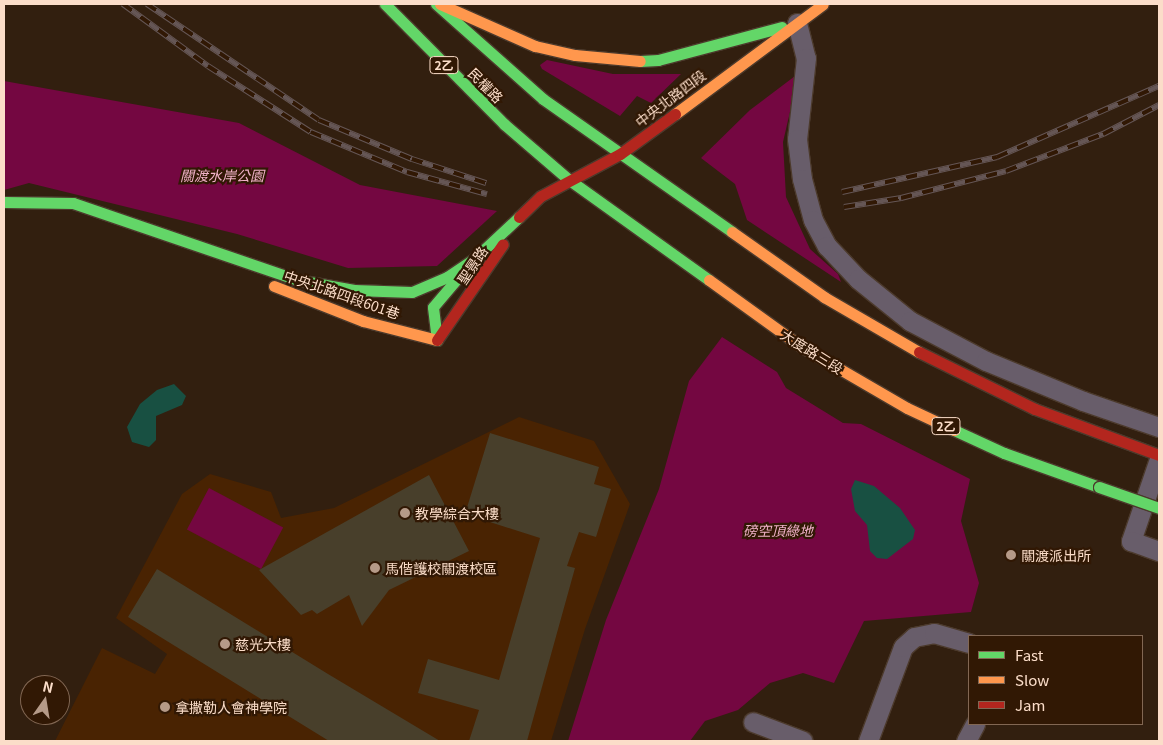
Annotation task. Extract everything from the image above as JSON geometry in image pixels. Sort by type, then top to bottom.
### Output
[{"type":"street","name":"民權路","points":[[385,4],[504,124]]},
{"type":"street","name":"民權路","points":[[437,4],[543,99],[620,154]]},
{"type":"street","points":[[437,4],[535,46],[632,61],[658,60],[797,23],[806,58],[797,140],[802,179],[813,220],[827,246],[858,279],[910,321],[986,362],[1159,427]]},
{"type":"street","name":"中央北路四段","points":[[528,204],[568,178],[620,154],[822,4]]},
{"type":"street","name":"大度路三段","points":[[504,124],[568,178],[802,347],[907,408],[1004,454],[1159,508]]},
{"type":"street","points":[[620,154],[824,297],[933,360],[1035,409],[1114,436],[1159,455]]},
{"type":"street","name":"中央北路四段601巷","points":[[4,202],[73,204],[214,254],[298,280],[394,294],[412,292],[447,278],[474,258],[528,204]]},
{"type":"street","name":"聖景路","points":[[437,340],[528,204]]},
{"type":"street","name":"中央北路四段601巷","points":[[214,254],[289,294],[363,321],[437,340]]},
{"type":"street","points":[[437,340],[433,307],[474,258]]},
{"type":"street","points":[[1159,459],[1130,541],[1159,551]]},
{"type":"street","points":[[868,741],[903,647],[914,637],[934,634],[968,643]]},
{"type":"street","points":[[753,722],[804,741]]},
{"type":"street","points":[[966,741],[974,725]]},
{"type":"shaded area","name":"馬偕護校關渡校區","points":[[519,417],[594,441],[630,504],[585,629],[551,741],[55,741],[63,725],[70,725],[70,711],[102,648],[155,674],[167,654],[116,618],[182,494],[210,474],[271,492],[281,518],[334,508]]},
{"type":"green space","points":[[547,60],[613,74],[681,74],[651,103],[637,96],[620,116],[542,69],[540,65]]},
{"type":"green space","points":[[799,73],[783,142],[786,197],[810,249],[838,274],[841,282],[747,220],[735,184],[701,158],[750,110]]},
{"type":"green space","name":"關渡水岸公園","points":[[4,81],[239,123],[360,185],[497,211],[437,266],[348,268],[237,234],[29,183],[4,190]]},
{"type":"green space","name":"磅空頂綠地","points":[[722,337],[777,372],[786,388],[843,423],[861,424],[970,479],[961,521],[979,583],[971,612],[864,621],[834,683],[803,673],[770,683],[738,710],[705,721],[690,741],[568,741],[606,620],[659,489],[689,381]]},
{"type":"green space","points":[[209,488],[283,527],[261,569],[187,529]]},
{"type":"water","points":[[174,384],[186,396],[182,405],[156,416],[156,440],[149,447],[132,442],[127,427],[140,404],[157,390]]},
{"type":"water","points":[[855,480],[874,486],[900,508],[915,530],[913,539],[887,559],[877,558],[870,551],[867,525],[855,511],[851,489]]},
{"type":"building","points":[[490,433],[599,467],[594,484],[611,489],[596,537],[579,532],[567,566],[575,568],[527,741],[469,741],[479,710],[418,693],[428,659],[499,680],[540,538],[465,514]]},
{"type":"building","name":"教學綜合大樓","points":[[429,475],[469,551],[389,590],[362,626],[349,595],[317,614],[312,610],[301,615],[259,570]]},
{"type":"building","name":"慈光大樓","points":[[157,569],[440,741],[329,741],[128,617]]},
{"type":"railway","points":[[123,4],[208,66],[311,132],[407,172],[487,194]]},
{"type":"railway","points":[[147,4],[319,120],[412,159],[486,183]]},
{"type":"railway","points":[[842,192],[997,157],[1159,86]]},
{"type":"railway","points":[[844,207],[901,198],[1006,171],[1103,134],[1159,105]]},
{"type":"traffic: fast","points":[[385,4],[504,124],[568,179],[709,280]]},
{"type":"traffic: fast","points":[[436,4],[543,99],[732,232]]},
{"type":"traffic: fast","points":[[640,61],[658,60],[782,27]]},
{"type":"traffic: fast","points":[[4,202],[73,203],[298,280],[354,290],[412,292],[447,277],[475,258],[519,217]]},
{"type":"traffic: fast","points":[[437,340],[433,307],[461,274]]},
{"type":"traffic: fast","points":[[954,430],[1004,453],[1099,487]]},
{"type":"traffic: fast","points":[[1099,487],[1159,508]]},
{"type":"traffic: slow","points":[[440,4],[535,46],[575,55],[640,61]]},
{"type":"traffic: slow","points":[[675,114],[823,4]]},
{"type":"traffic: slow","points":[[732,232],[824,297],[919,352]]},
{"type":"traffic: slow","points":[[709,280],[802,347],[907,408],[954,430]]},
{"type":"traffic: slow","points":[[274,286],[363,321],[437,340]]},
{"type":"traffic: jam","points":[[519,217],[541,196],[620,154],[675,114]]},
{"type":"traffic: jam","points":[[437,340],[503,244]]},
{"type":"traffic: jam","points":[[919,352],[1035,409],[1159,455]]},
{"type":"place","name":"教學綜合大樓","points":[[405,513]]},
{"type":"place","name":"關渡派出所","points":[[1011,555]]},
{"type":"place","name":"馬偕護校關渡校區","points":[[375,568]]},
{"type":"place","name":"慈光大樓","points":[[225,644]]},
{"type":"place","name":"拿撒勒人會神學院","points":[[165,707]]}]
